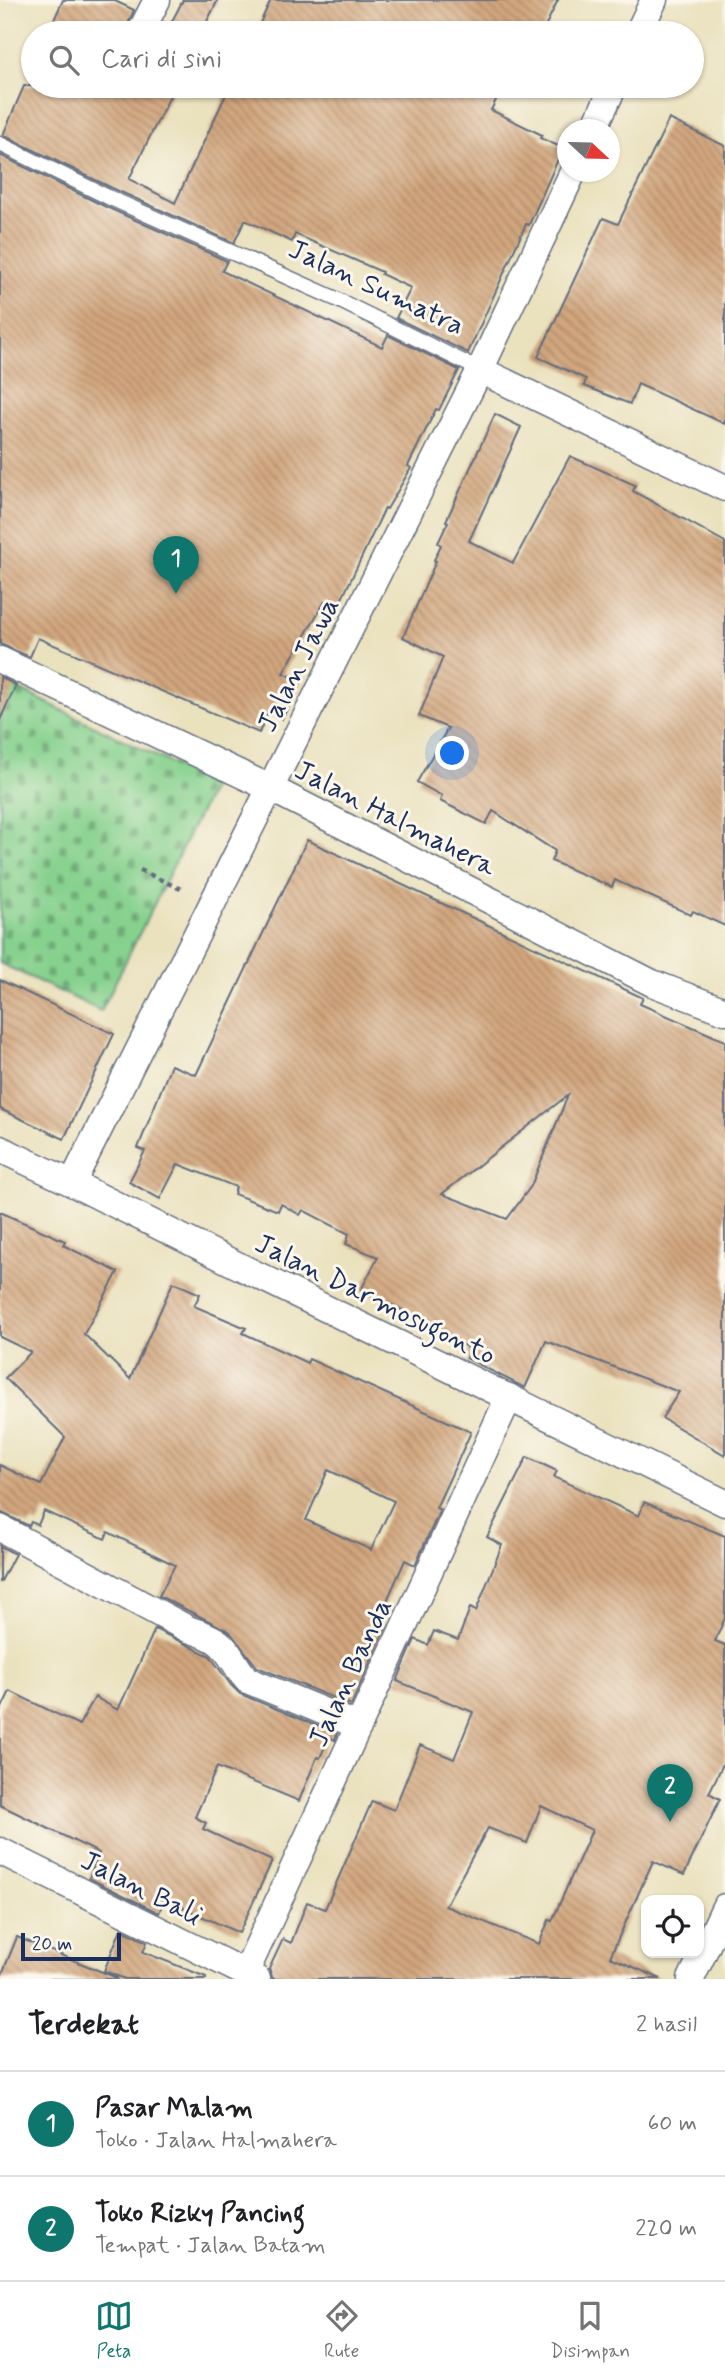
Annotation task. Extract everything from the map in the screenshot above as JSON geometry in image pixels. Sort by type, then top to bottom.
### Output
[{"type":"street","points":[[146,21],[157,0]]},
{"type":"street","points":[[644,21],[654,0]]},
{"type":"street","points":[[598,119],[608,98]]},
{"type":"street","name":"Jalan Jawa","points":[[72,1183],[480,370],[568,182]]},
{"type":"street","name":"Jalan Sumatra","points":[[480,370],[725,488]]},
{"type":"street","name":"Jalan Halmahera","points":[[0,660],[270,788],[652,983],[725,1011]]},
{"type":"street","name":"Jalan Darmosugonto","points":[[0,1149],[725,1503]]},
{"type":"street","name":"Jalan Banda","points":[[251,1976],[359,1727],[509,1397]]},
{"type":"street","points":[[0,1528],[176,1623],[215,1640],[226,1649],[247,1680],[359,1727]]},
{"type":"street","name":"Jalan Bali","points":[[0,1851],[251,1976]]},
{"type":"street","points":[[691,1979],[725,1907]]},
{"type":"lane","name":"Jalan Sumatra","points":[[0,144],[108,197],[334,298],[480,370]]},
{"type":"path","points":[[140,870],[188,892]]},
{"type":"green space","points":[[0,680],[214,784],[101,1011],[0,963]]},
{"type":"building","points":[[63,0],[113,0],[134,10],[129,21],[53,21]]},
{"type":"building","points":[[183,0],[218,0],[207,21],[172,21]]},
{"type":"building","points":[[271,0],[558,0],[548,21],[261,21]]},
{"type":"building","points":[[21,93],[21,98],[169,98],[129,179],[175,203],[224,98],[497,98],[491,110],[557,145],[557,162],[468,353],[396,318],[411,288],[381,274],[382,272],[295,234],[292,242],[245,220],[234,243],[3,135]]},
{"type":"building","points":[[669,119],[725,146],[725,424],[638,384],[630,404],[584,386],[586,379],[538,357],[603,218],[618,224]]},
{"type":"building","points":[[0,155],[104,206],[227,261],[222,271],[382,347],[388,335],[459,370],[408,466],[411,468],[387,509],[385,508],[338,607],[325,601],[283,673],[301,681],[282,719],[268,711],[259,733],[38,638],[30,657],[0,644]]},
{"type":"building","points":[[495,414],[521,427],[469,541],[513,563],[570,456],[635,485],[633,491],[725,542],[725,926],[693,911],[691,915],[615,880],[612,887],[551,861],[555,851],[493,811],[486,824],[440,801],[442,796],[417,782],[448,728],[419,716],[443,657],[403,637],[436,561],[434,560],[441,545],[438,543],[448,522],[446,521]]},
{"type":"building","points":[[0,677],[16,685],[0,720]]},
{"type":"building","points":[[307,840],[643,998],[640,1004],[725,1041],[725,1455],[662,1418],[679,1392],[546,1341],[525,1388],[466,1358],[470,1349],[425,1324],[427,1322],[361,1290],[378,1257],[346,1244],[349,1234],[303,1210],[300,1215],[281,1204],[278,1211],[234,1194],[236,1187],[178,1164],[160,1199],[129,1182],[145,1151],[138,1148],[171,1065],[196,1075]],"holes":[[[568,1095],[531,1186],[507,1219],[442,1194]]]},
{"type":"building","points":[[0,980],[114,1034],[64,1139],[0,1109]]},
{"type":"building","points":[[0,1212],[65,1241],[63,1245],[118,1272],[84,1334],[130,1379],[173,1282],[200,1294],[194,1306],[246,1328],[243,1333],[307,1363],[309,1359],[471,1432],[436,1508],[440,1510],[415,1565],[405,1560],[378,1621],[387,1625],[351,1705],[257,1667],[229,1631],[159,1596],[175,1565],[108,1532],[105,1539],[44,1511],[38,1525],[31,1522],[29,1526],[0,1512],[0,1465],[41,1485],[65,1437],[5,1378],[31,1352],[0,1337]],"holes":[[[328,1470],[394,1501],[371,1550],[306,1520]]]},
{"type":"building","points":[[527,1457],[557,1471],[554,1477],[639,1516],[644,1502],[725,1536],[725,1618],[715,1641],[725,1645],[725,1760],[709,1793],[720,1799],[684,1875],[653,1861],[610,1957],[661,1979],[273,1979],[269,1969],[283,1939],[291,1943],[307,1902],[325,1909],[372,1801],[394,1810],[420,1745],[454,1759],[473,1712],[397,1681],[415,1639],[428,1645],[434,1631],[458,1640],[470,1608],[476,1611],[502,1545],[487,1537]],"holes":[[[541,1806],[592,1830],[539,1944],[445,1906],[488,1828],[527,1843]]]},
{"type":"building","points":[[0,1546],[15,1554],[0,1583]]},
{"type":"building","points":[[155,1629],[210,1656],[240,1694],[337,1734],[335,1740],[329,1737],[320,1758],[317,1757],[299,1801],[217,1767],[195,1817],[206,1823],[203,1829],[272,1861],[239,1933],[164,1899],[159,1913],[89,1878],[99,1853],[0,1805],[0,1712],[10,1691],[79,1725],[95,1697],[118,1710]]},
{"type":"building","points":[[121,1929],[147,1942],[143,1952],[206,1979],[125,1979],[104,1971]]},
{"type":"building","points":[[17,1937],[117,1978],[117,1979],[0,1979]]},
{"type":"place","name":"Pasar Malam","points":[[176,594]]},
{"type":"place","name":"Toko Rizky Pancing","points":[[670,1822]]}]
